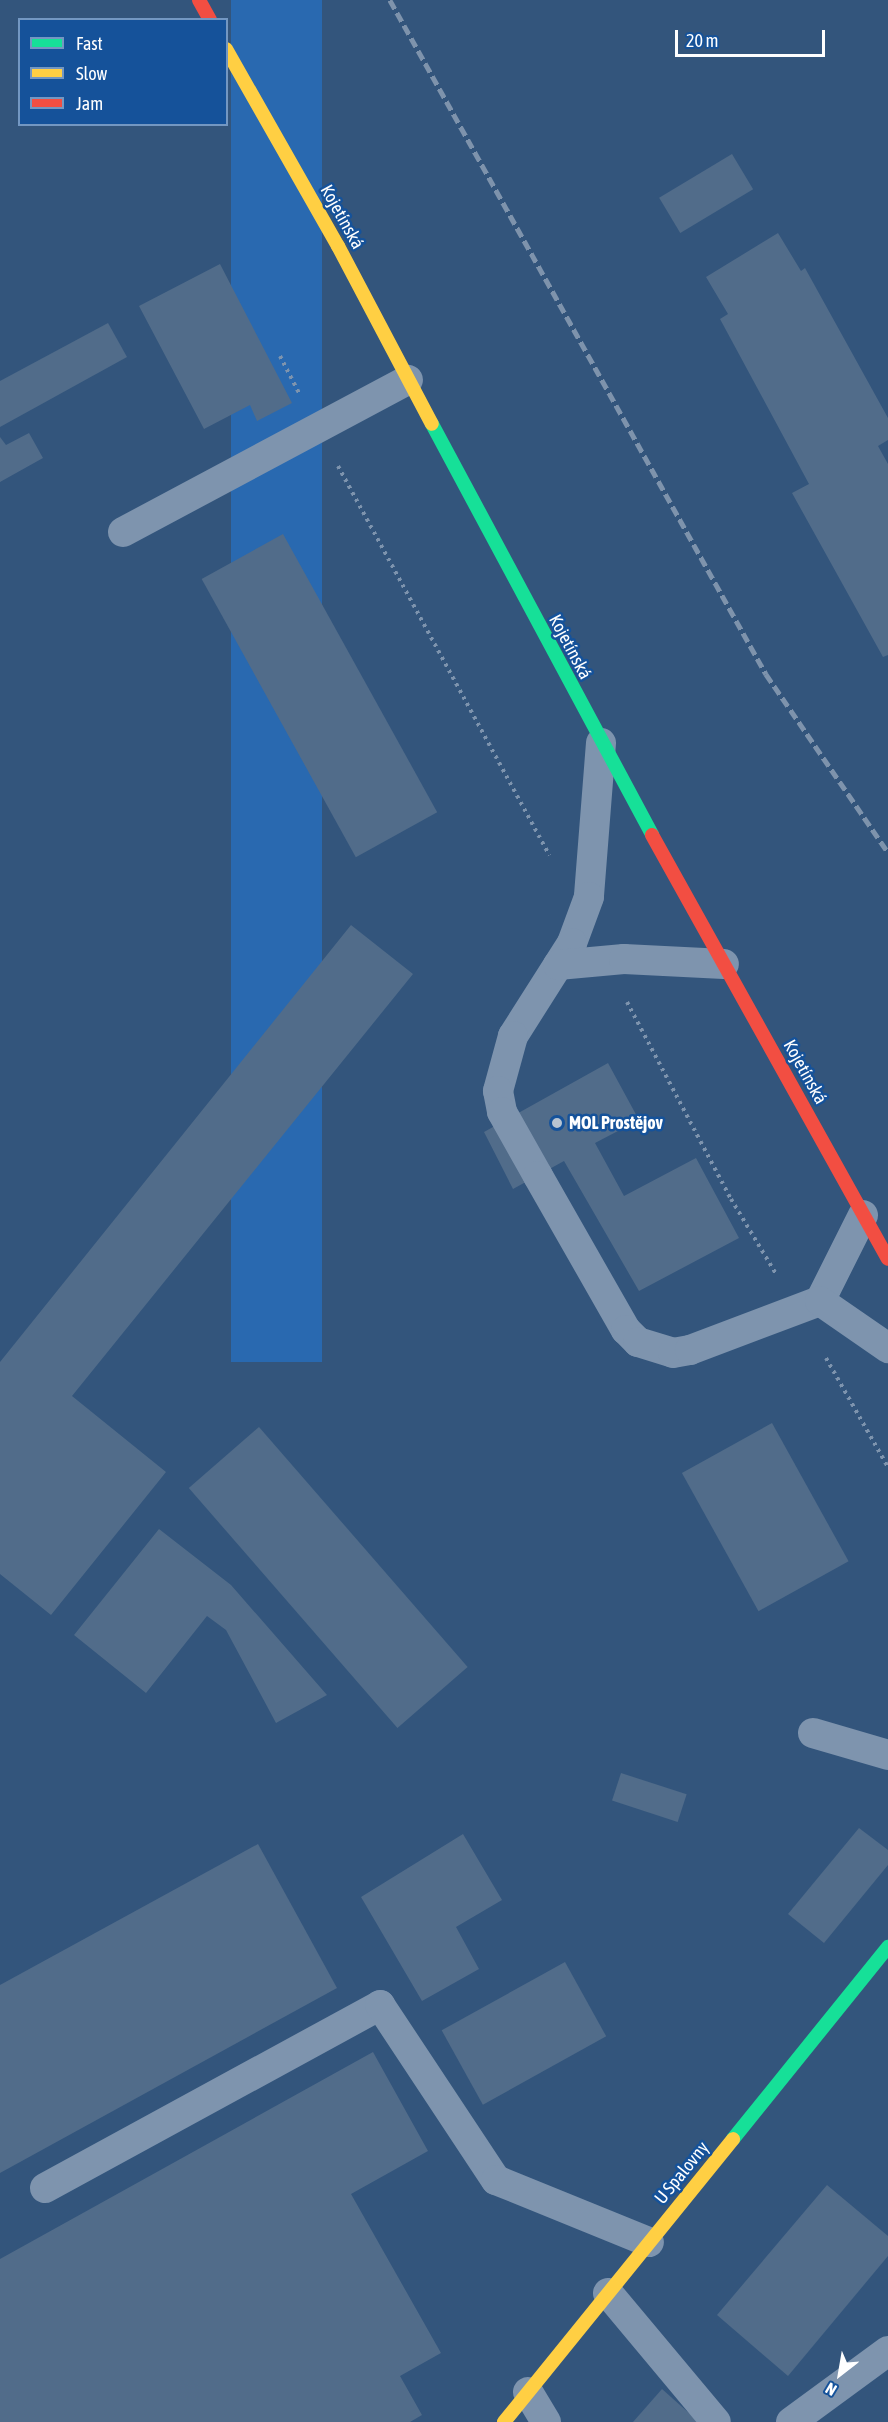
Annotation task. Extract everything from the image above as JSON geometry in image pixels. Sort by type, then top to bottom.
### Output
[{"type":"main road","points":[[199,0],[209,18]]},
{"type":"main road","name":"Kojetínská","points":[[228,53],[408,380],[601,743],[888,1259]]},
{"type":"main road","name":"U Spalovny","points":[[504,2422],[888,1947]]},
{"type":"lane","points":[[123,532],[408,380]]},
{"type":"lane","points":[[601,743],[589,897],[572,943],[513,1035],[498,1091],[502,1112],[626,1330],[638,1342],[673,1353],[820,1301],[863,1215]]},
{"type":"lane","points":[[558,965],[624,958],[724,964]]},
{"type":"lane","points":[[820,1301],[888,1348]]},
{"type":"lane","points":[[813,1733],[888,1755]]},
{"type":"lane","points":[[45,2188],[380,2005],[496,2180],[649,2242]]},
{"type":"lane","points":[[608,2293],[716,2422]]},
{"type":"lane","points":[[791,2422],[888,2351]]},
{"type":"lane","points":[[528,2392],[546,2422]]},
{"type":"shaded area","points":[[231,0],[322,0],[322,1362],[231,1362]]},
{"type":"building","points":[[732,154],[753,189],[680,233],[659,198]]},
{"type":"building","points":[[778,233],[801,271],[805,268],[888,418],[888,440],[878,446],[888,464],[888,655],[883,657],[792,493],[809,484],[720,319],[728,314],[706,277]]},
{"type":"building","points":[[220,264],[292,403],[257,421],[250,405],[204,429],[139,306]]},
{"type":"building","points":[[108,323],[127,357],[0,427],[0,381]]},
{"type":"building","points":[[29,433],[43,458],[0,482],[0,437],[6,445]]},
{"type":"building","points":[[283,534],[437,812],[356,857],[202,579]]},
{"type":"building","points":[[351,925],[413,974],[72,1396],[166,1472],[51,1615],[0,1574],[0,1362]]},
{"type":"building","points":[[608,1063],[639,1120],[595,1143],[624,1196],[696,1158],[739,1238],[639,1291],[564,1161],[513,1189],[484,1132]]},
{"type":"building","points":[[772,1423],[849,1561],[759,1611],[682,1473]]},
{"type":"building","points":[[259,1427],[468,1667],[397,1728],[189,1488]]},
{"type":"building","points":[[159,1529],[231,1585],[327,1695],[276,1723],[226,1630],[207,1616],[146,1693],[74,1635]]},
{"type":"building","points":[[621,1773],[687,1794],[678,1822],[612,1801]]},
{"type":"building","points":[[859,1828],[888,1850],[888,1865],[824,1943],[788,1914]]},
{"type":"building","points":[[463,1834],[502,1900],[456,1927],[479,1969],[422,2001],[361,1897]]},
{"type":"building","points":[[258,1844],[337,1988],[0,2173],[0,1985]]},
{"type":"building","points":[[565,1962],[606,2036],[483,2105],[442,2030]]},
{"type":"building","points":[[373,2052],[428,2151],[351,2194],[441,2353],[400,2376],[422,2415],[410,2422],[0,2422],[0,2259]]},
{"type":"building","points":[[827,2185],[888,2236],[888,2256],[788,2376],[717,2315]]},
{"type":"building","points":[[662,2389],[699,2422],[633,2422]]},
{"type":"railway","points":[[390,0],[766,674],[888,852]]},
{"type":"traffic: fast","points":[[432,424],[652,835]]},
{"type":"traffic: fast","points":[[733,2139],[888,1947]]},
{"type":"traffic: slow","points":[[228,53],[338,246],[432,424]]},
{"type":"traffic: slow","points":[[504,2422],[733,2139]]},
{"type":"traffic: jam","points":[[199,0],[209,18]]},
{"type":"traffic: jam","points":[[652,835],[888,1259]]},
{"type":"place","name":"MOL Prostějov","points":[[557,1123]]}]
